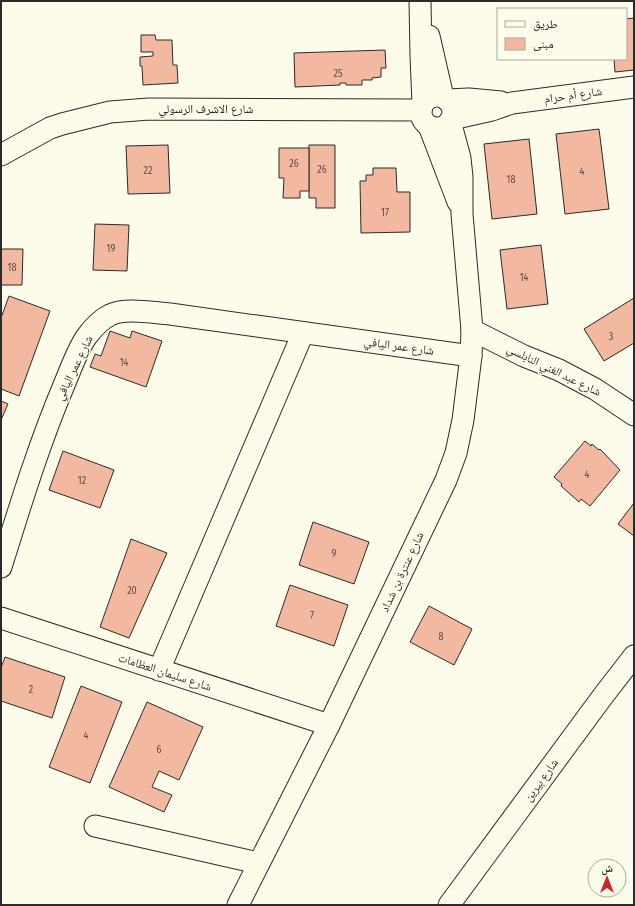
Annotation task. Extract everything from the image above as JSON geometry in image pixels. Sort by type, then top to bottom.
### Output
[{"type":"street","name":"شارع عنترة بن شداد","points":[[238,905],[329,725],[446,480],[456,453],[463,420],[471,356],[472,330],[462,214],[438,111],[433,52],[421,5]]},
{"type":"street","name":"شارع أم حرام","points":[[438,111],[486,112],[512,103],[634,87]]},
{"type":"street","name":"شارع الاشرف الرسولي","points":[[1,155],[50,128],[110,112],[149,109],[438,111]]},
{"type":"street","name":"شارع عمر اليافي","points":[[1,567],[55,406],[87,336],[98,324],[110,315],[117,313],[138,312],[170,314],[471,356]]},
{"type":"street","name":"شارع عبد الغني النابلسي","points":[[472,330],[524,356],[559,370],[589,386],[634,415]]},
{"type":"street","points":[[159,670],[303,333]]},
{"type":"street","name":"شارع سليمان العظامات","points":[[1,618],[329,725]]},
{"type":"street","name":"شارع بيرين","points":[[449,905],[634,656]]},
{"type":"street","points":[[95,826],[258,863]]},
{"type":"building","points":[[634,18],[634,70],[615,72],[614,60],[627,60],[627,19]]},
{"type":"building","points":[[141,35],[155,35],[156,40],[172,40],[173,65],[177,65],[178,83],[143,85],[140,57],[153,56],[153,52],[141,52]]},
{"type":"building","points":[[385,50],[386,68],[381,68],[381,77],[372,78],[372,80],[362,80],[362,85],[346,85],[346,83],[340,83],[340,85],[295,87],[294,53]]},
{"type":"building","points":[[599,129],[609,209],[565,214],[556,134]]},
{"type":"building","points":[[529,139],[537,214],[492,219],[484,144]]},
{"type":"building","points":[[168,145],[170,193],[128,194],[126,146]]},
{"type":"building","points":[[309,145],[335,145],[335,208],[316,208],[316,198],[309,198]]},
{"type":"building","points":[[279,148],[309,148],[309,191],[300,191],[300,198],[283,198],[284,178],[279,178]]},
{"type":"building","points":[[373,168],[396,168],[397,192],[410,192],[410,232],[361,233],[360,181],[366,181],[366,175],[373,175]]},
{"type":"building","points":[[95,224],[129,225],[127,271],[93,270]]},
{"type":"building","points":[[541,245],[548,304],[507,309],[500,250]]},
{"type":"building","points":[[1,249],[23,249],[22,285],[1,285]]},
{"type":"building","points":[[9,296],[50,311],[19,396],[1,389],[1,318]]},
{"type":"building","points":[[634,298],[634,343],[604,361],[584,329]]},
{"type":"building","points":[[110,331],[130,338],[132,331],[162,341],[146,387],[90,367],[95,354],[101,356]]},
{"type":"building","points":[[1,401],[8,404],[1,420]]},
{"type":"building","points":[[585,441],[591,446],[592,444],[599,450],[600,449],[620,470],[590,506],[581,499],[579,502],[561,486],[562,484],[554,477]]},
{"type":"building","points":[[63,451],[114,470],[100,508],[49,490]]},
{"type":"building","points":[[634,503],[634,536],[618,524]]},
{"type":"building","points":[[313,522],[369,542],[354,584],[299,565]]},
{"type":"building","points":[[131,539],[167,553],[129,638],[100,627]]},
{"type":"building","points":[[290,585],[348,605],[334,646],[276,626]]},
{"type":"building","points":[[429,606],[472,629],[454,665],[410,642]]},
{"type":"building","points":[[5,657],[65,677],[52,718],[1,701],[1,668]]},
{"type":"building","points":[[81,686],[122,702],[90,783],[49,767]]},
{"type":"building","points":[[147,702],[203,727],[179,780],[159,771],[152,787],[172,795],[164,812],[109,787]]}]
